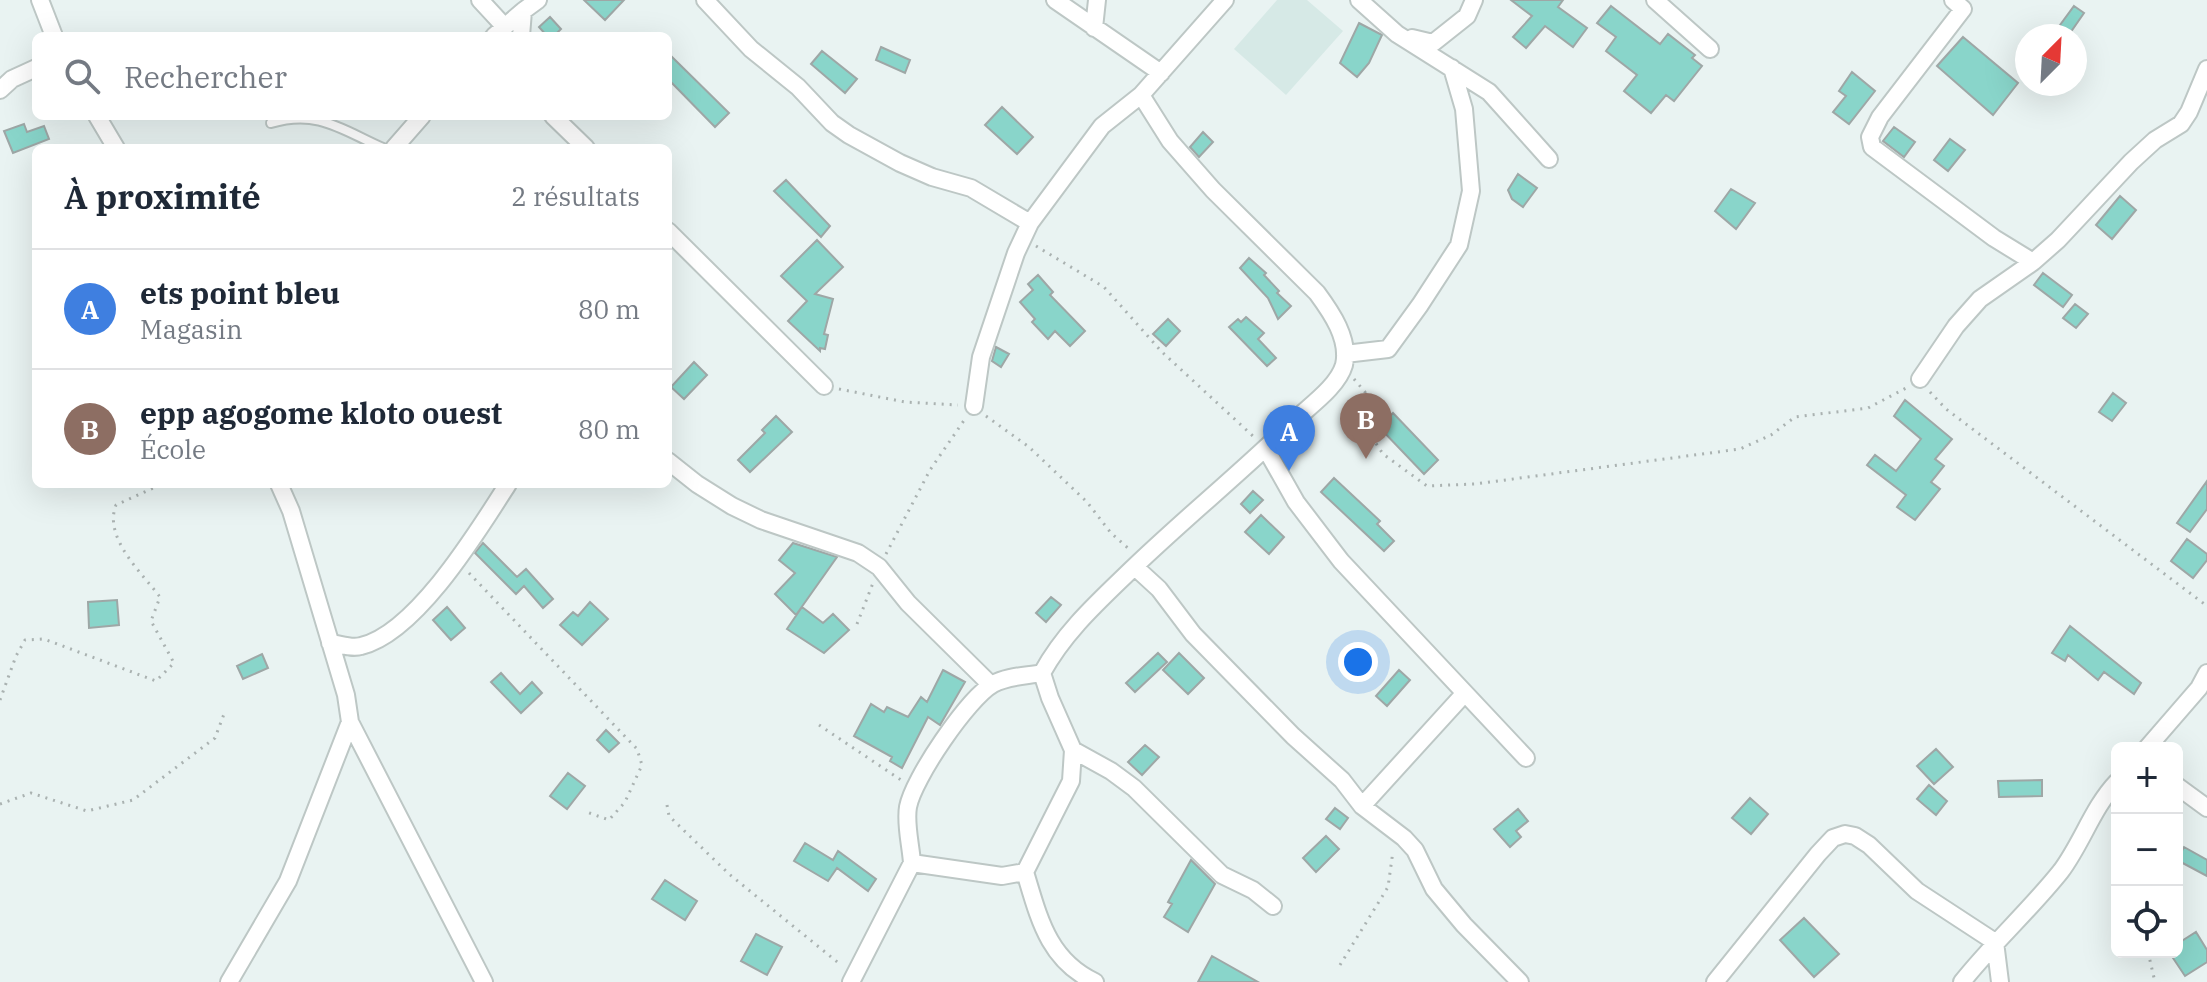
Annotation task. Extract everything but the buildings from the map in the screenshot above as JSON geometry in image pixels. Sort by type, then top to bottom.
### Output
[{"type":"street","points":[[40,0],[52,32]]},
{"type":"street","points":[[480,0],[499,31],[538,0]]},
{"type":"street","points":[[705,0],[751,49],[798,87],[832,123],[849,135],[932,177],[971,188],[1030,223]]},
{"type":"street","points":[[1055,0],[1161,73]]},
{"type":"street","points":[[1094,28],[1097,0]]},
{"type":"street","points":[[974,406],[981,357],[1016,253],[1030,223],[1102,126],[1141,95],[1225,0]]},
{"type":"street","points":[[1359,0],[1397,34],[1489,92],[1549,159]]},
{"type":"street","points":[[1397,34],[1433,43],[1467,16],[1474,0]]},
{"type":"street","points":[[1655,0],[1710,49]]},
{"type":"street","points":[[1963,3],[1880,117],[1870,137],[1872,147],[1994,238],[2033,262]]},
{"type":"street","points":[[521,32],[523,11]]},
{"type":"street","points":[[1344,361],[1388,349],[1459,245],[1471,191],[1464,109],[1452,68]]},
{"type":"street","points":[[1920,379],[1980,299],[2033,262],[2058,240],[2131,162],[2155,140],[2181,124],[2207,69]]},
{"type":"street","points":[[0,90],[12,79],[32,70]]},
{"type":"street","points":[[1095,982],[1068,976],[1037,914],[1025,872],[1071,781],[1073,750],[1042,673],[1053,652],[1076,623],[1140,561],[1266,449],[1332,384],[1344,361],[1340,332],[1324,302],[1213,190],[1170,141],[1141,95]]},
{"type":"street","points":[[99,120],[114,144]]},
{"type":"street","points":[[398,144],[418,120]]},
{"type":"street","points":[[557,120],[582,144]]},
{"type":"street","points":[[672,235],[824,386]]},
{"type":"street","points":[[1266,449],[1296,502],[1341,561],[1526,758]]},
{"type":"street","points":[[672,464],[732,506],[761,520],[858,553],[879,567],[908,603],[991,685]]},
{"type":"street","points":[[281,488],[291,511],[346,695],[350,722],[484,982]]},
{"type":"street","points":[[330,643],[357,648],[379,640],[421,602],[458,562],[505,488]]},
{"type":"street","points":[[1140,561],[1193,634],[1293,736],[1342,780],[1362,806],[1415,850],[1434,889],[1464,925],[1520,982]]},
{"type":"street","points":[[852,979],[912,863],[907,810],[914,789],[959,720],[991,685],[1008,678],[1042,673]]},
{"type":"street","points":[[2152,742],[2199,688],[2207,673]]},
{"type":"street","points":[[1362,806],[1464,694]]},
{"type":"street","points":[[229,982],[288,881],[350,722]]},
{"type":"street","points":[[1073,750],[1134,788],[1211,867],[1259,893],[1273,906]]},
{"type":"street","points":[[2183,790],[2207,808]]},
{"type":"street","points":[[1962,982],[2062,868],[2111,791]]},
{"type":"street","points":[[1715,982],[1818,854],[1833,838],[1845,834],[1862,839],[1917,891],[1995,942],[2000,982]]},
{"type":"street","points":[[912,863],[1002,876],[1025,872]]},
{"type":"lane","points":[[271,123],[282,120]]},
{"type":"lane","points":[[323,120],[374,144]]},
{"type":"path","points":[[1030,223],[1037,248],[1068,263],[1104,287],[1162,352],[1266,449]]},
{"type":"path","points":[[1344,361],[1365,392],[1365,427],[1383,454],[1427,486],[1475,484],[1740,449],[1771,435],[1795,417],[1868,408],[1920,379],[1946,409],[2207,606]]},
{"type":"path","points":[[824,386],[905,402],[974,406],[1029,447],[1087,502],[1140,561]]},
{"type":"path","points":[[857,624],[879,567],[930,470],[974,406]]},
{"type":"path","points":[[0,700],[25,640],[44,639],[156,681],[174,663],[151,621],[160,597],[119,542],[112,517],[116,505],[153,488]]},
{"type":"path","points":[[458,562],[637,749],[642,765],[625,802],[609,820],[584,811]]},
{"type":"path","points":[[0,804],[31,793],[87,811],[133,800],[215,738],[224,714]]},
{"type":"path","points":[[819,725],[914,789]]},
{"type":"path","points":[[667,805],[669,816],[729,874],[852,979]]},
{"type":"path","points":[[1340,965],[1388,887],[1396,832]]},
{"type":"path","points":[[2149,958],[2155,982]]},
{"type":"shaded area","points":[[1277,0],[1307,0],[1343,31],[1286,95],[1234,49]]},
{"type":"place","name":"epp agogome kloto ouest","points":[[1366,459]]},
{"type":"place","name":"ets point bleu","points":[[1289,471]]}]
